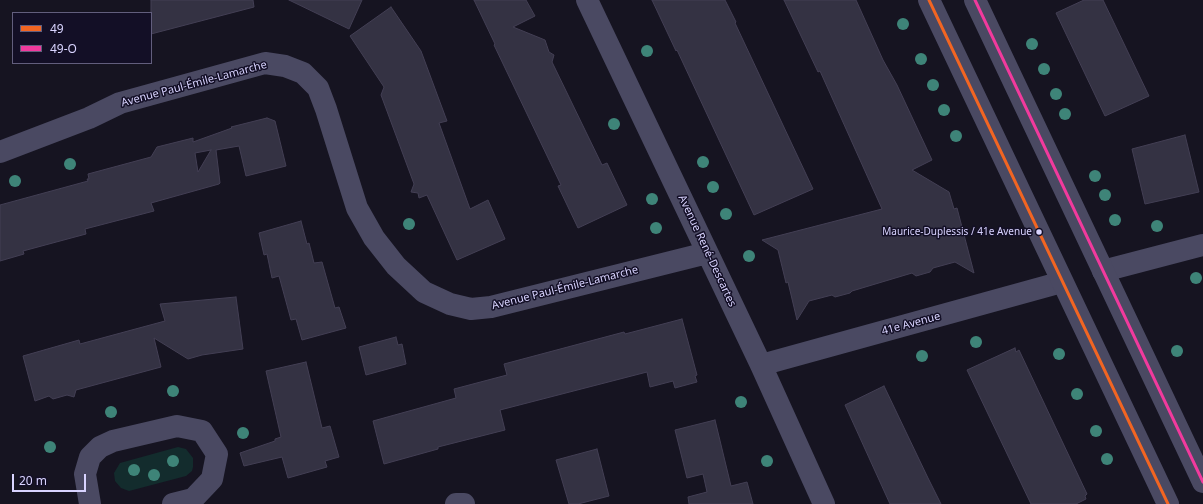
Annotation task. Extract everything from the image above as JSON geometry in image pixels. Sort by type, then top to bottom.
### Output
[{"type":"street","name":"Avenue René-Descartes","points":[[587,0],[761,365],[824,504]]},
{"type":"street","points":[[929,0],[1168,504]]},
{"type":"street","points":[[975,0],[1203,482]]},
{"type":"street","name":"Avenue Paul-Émile-Lamarche","points":[[0,152],[89,118],[120,103],[266,63],[285,66],[303,73],[318,88],[357,208],[374,238],[396,266],[424,292],[450,304],[470,309],[491,308],[707,253]]},
{"type":"street","points":[[1103,271],[1203,245]]},
{"type":"street","name":"41e Avenue","points":[[761,365],[1062,282]]},
{"type":"street","points":[[90,504],[85,474],[90,457],[100,447],[113,441],[177,426],[202,431],[217,454],[212,479],[193,499],[173,504]]},
{"type":"street","points":[[456,504],[464,504]]},
{"type":"green space","points":[[178,447],[186,449],[193,458],[192,471],[186,476],[129,491],[121,488],[115,481],[114,473],[120,463]]},
{"type":"building","points":[[151,0],[253,0],[254,7],[152,34]]},
{"type":"building","points":[[289,0],[362,0],[349,29]]},
{"type":"building","points":[[474,0],[526,0],[535,16],[513,27],[545,40],[549,52],[554,55],[552,62],[602,165],[607,163],[627,205],[578,228],[558,186],[561,185]]},
{"type":"building","points":[[652,0],[725,0],[813,189],[754,215]]},
{"type":"building","points":[[784,0],[856,0],[883,60],[897,85],[932,160],[912,170],[949,192],[954,209],[957,208],[974,273],[955,262],[933,268],[930,272],[916,276],[912,273],[852,291],[850,293],[835,297],[832,295],[809,301],[797,320],[788,282],[786,283],[778,250],[762,240],[882,209],[820,71],[818,72]]},
{"type":"building","points":[[1084,0],[1103,0],[1149,96],[1105,116],[1056,13]]},
{"type":"building","points":[[391,7],[421,51],[447,121],[439,123],[470,209],[488,200],[505,239],[457,260],[427,195],[419,198],[418,193],[411,192],[414,184],[381,95],[384,87],[350,36]]},
{"type":"building","points":[[267,118],[275,121],[286,166],[246,176],[239,146],[216,150],[219,184],[151,203],[154,211],[85,229],[86,234],[23,251],[24,254],[0,261],[0,205],[88,181],[88,174],[151,157],[157,147],[193,138],[193,142],[232,128],[231,127]],"holes":[[[211,150],[198,172],[195,153]]]},
{"type":"building","points":[[1185,135],[1199,192],[1145,204],[1132,149]]},
{"type":"building","points":[[301,221],[314,263],[322,262],[335,308],[339,307],[346,328],[302,340],[296,319],[291,320],[279,276],[272,278],[267,254],[264,255],[259,233]]},
{"type":"building","points":[[236,297],[243,349],[202,355],[188,359],[154,338],[161,367],[76,390],[74,397],[67,395],[53,399],[49,396],[35,401],[23,356],[79,340],[80,344],[165,321],[160,304]]},
{"type":"building","points":[[682,319],[697,375],[695,376],[697,382],[675,388],[673,381],[650,387],[647,372],[500,410],[505,430],[438,447],[438,449],[384,464],[373,421],[456,398],[454,389],[507,375],[504,364],[624,332],[625,334]]},
{"type":"building","points":[[396,337],[398,345],[402,344],[406,364],[366,375],[359,347]]},
{"type":"building","points":[[1015,348],[1016,352],[1019,350],[1087,494],[1085,496],[1086,499],[1076,504],[1031,504],[967,370]]},
{"type":"building","points":[[306,362],[322,428],[330,426],[339,457],[325,461],[327,467],[288,478],[282,457],[244,466],[240,453],[275,441],[275,439],[281,437],[266,371]]},
{"type":"building","points":[[884,386],[941,504],[890,504],[845,405]]},
{"type":"building","points":[[715,420],[731,486],[747,482],[753,504],[689,504],[688,497],[707,492],[703,474],[687,478],[675,430]]},
{"type":"building","points":[[597,449],[609,496],[578,504],[569,504],[556,460]]},
{"type":"transit line","name":"49","points":[[929,0],[1168,504]]},
{"type":"transit line","name":"49-O","points":[[975,0],[1203,482]]},
{"type":"place","name":"Maurice-Duplessis / 41e Avenue","points":[[1039,232]]}]
